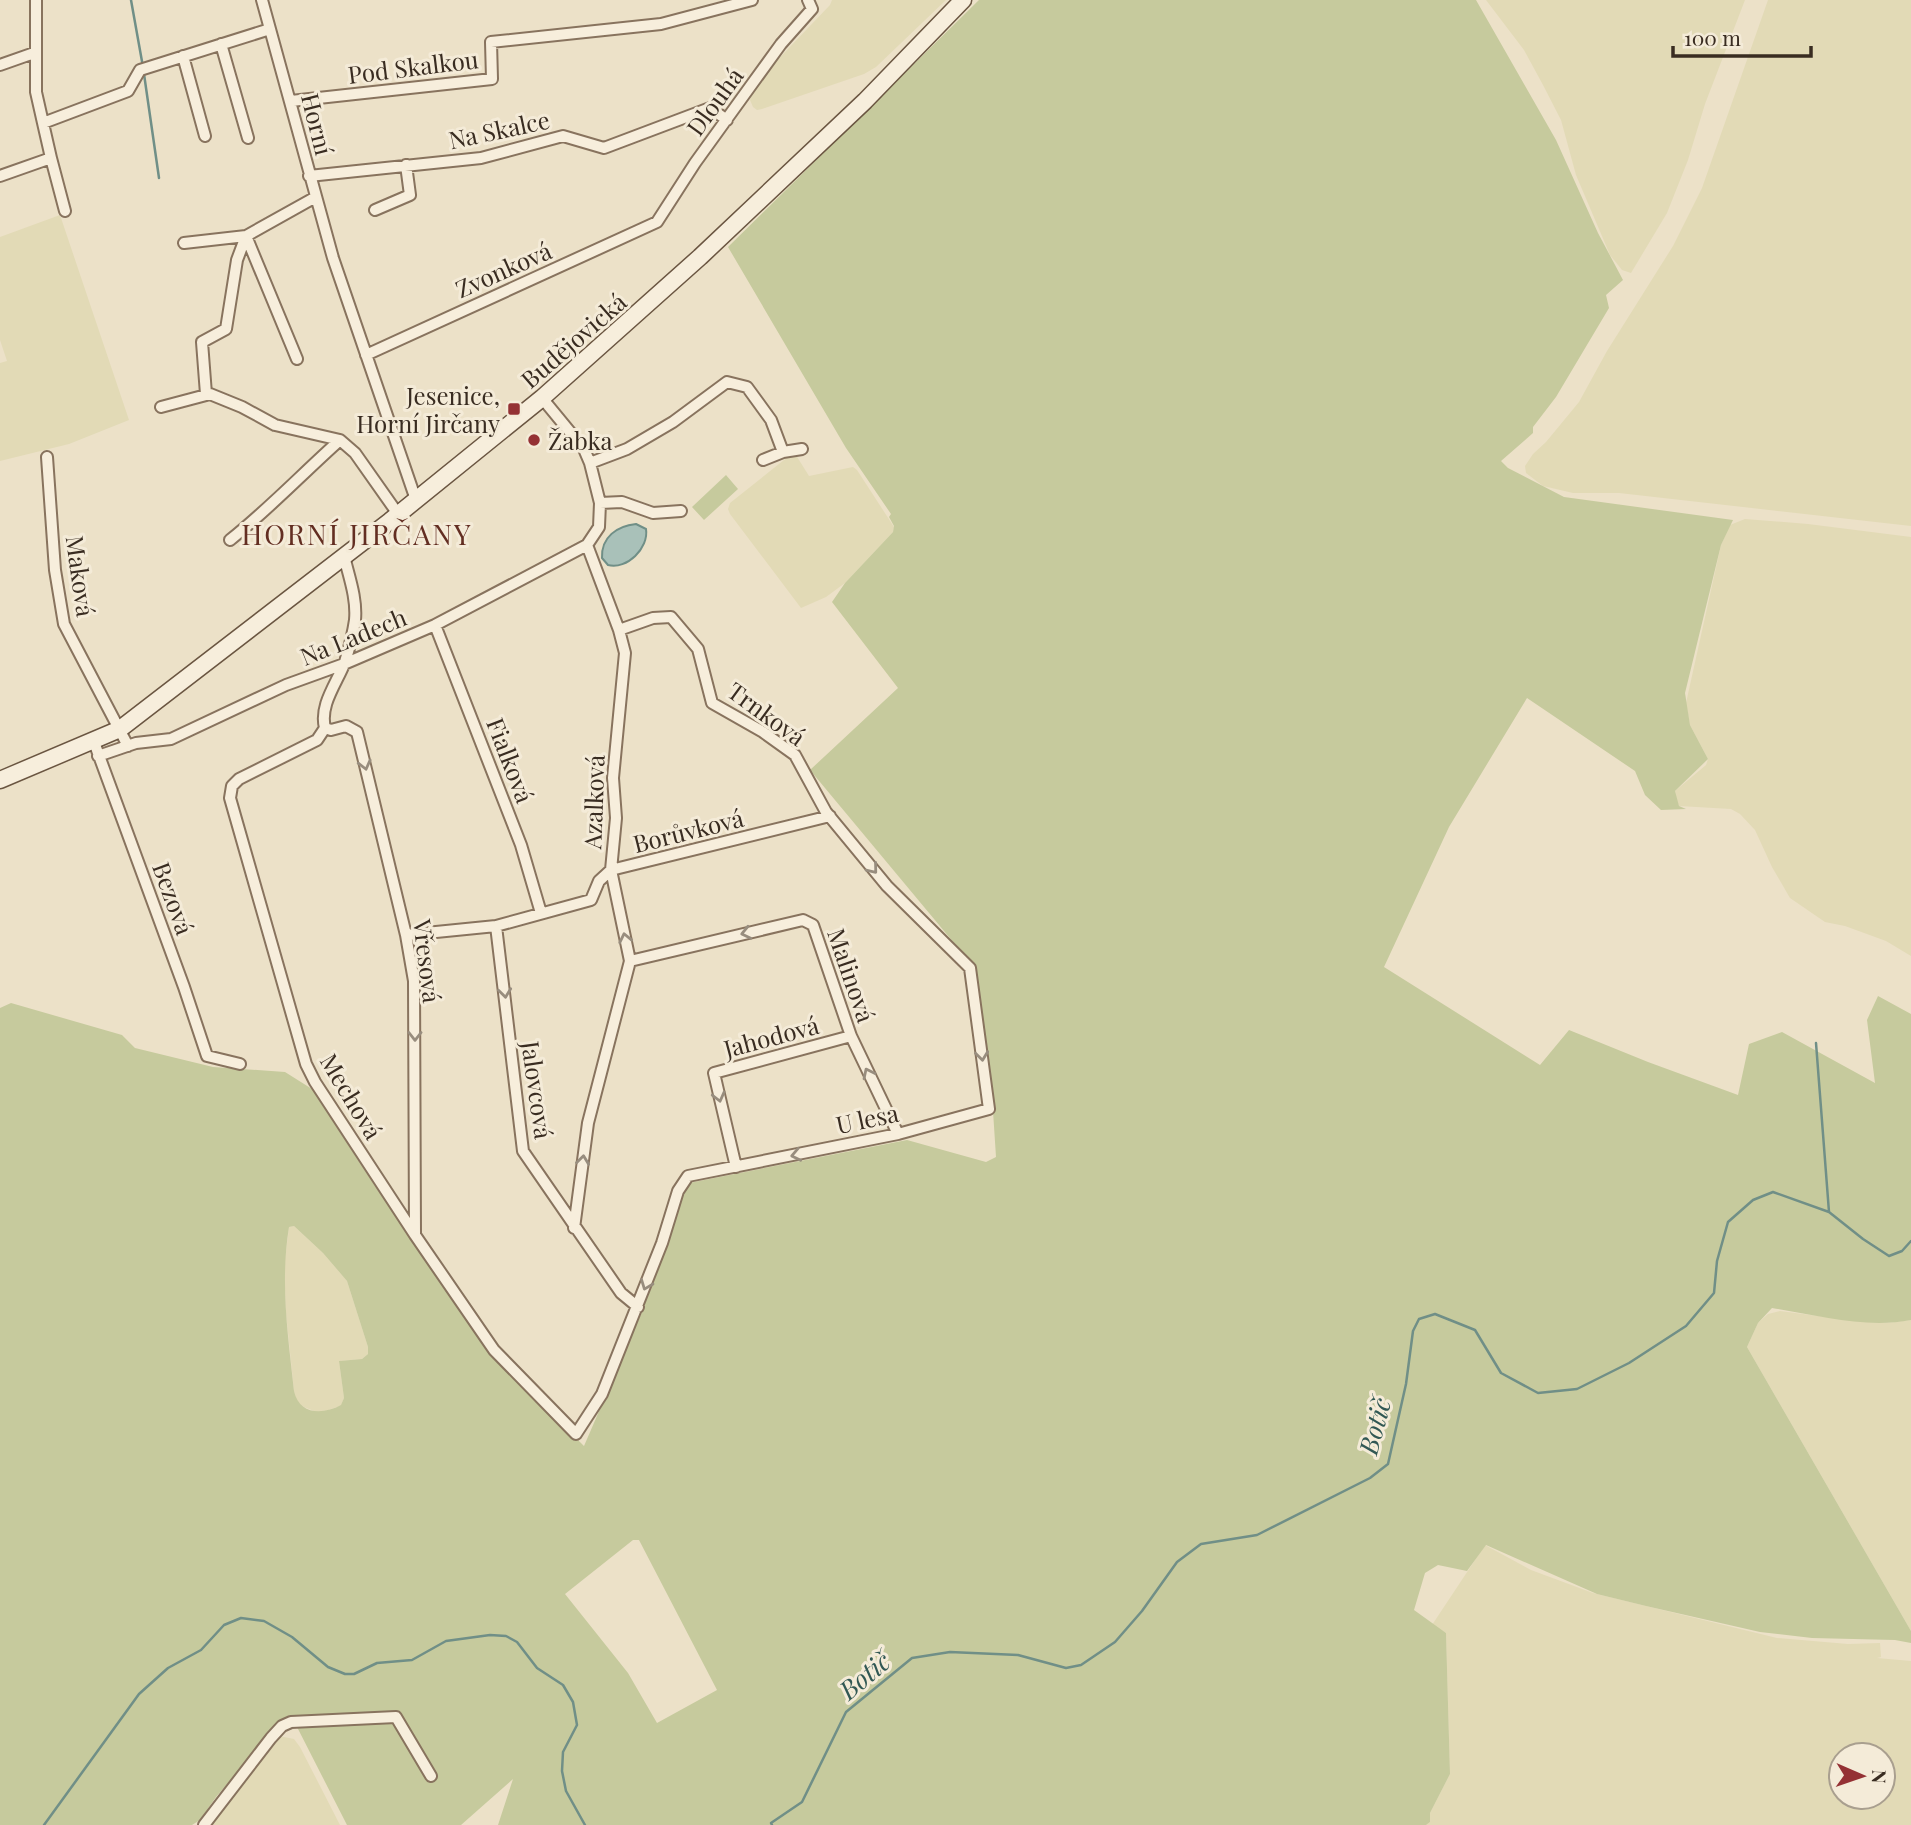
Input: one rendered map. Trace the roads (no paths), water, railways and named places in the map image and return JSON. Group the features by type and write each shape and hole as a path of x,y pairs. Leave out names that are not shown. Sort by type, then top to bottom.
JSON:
{"main road":[{"name":"Budějovická","path":"0,780 96,749 416,500 542,398 700,257 865,101 963,0"}],"street":[{"path":"36,0 36,92 65,211"},
{"name":"Horní","path":"262,0 291,101 314,198 416,500"},
{"name":"Pod Skalkou","path":"291,101 492,79 491,42 661,24 752,0"},
{"name":"Dlouhá","path":"657,222 695,163 810,5"},
{"path":"43,123 128,92 144,68 270,29"},
{"path":"221,44 248,138"},
{"path":"0,65 34,53"},
{"path":"183,56 205,136"},
{"name":"Na Skalce","path":"310,176 481,158 562,136 604,148 710,108 727,120"},
{"path":"0,176 51,158"},
{"path":"375,210 410,194 407,165"},
{"path":"184,243 246,236 314,198"},
{"name":"Zvonková","path":"366,355 657,222"},
{"path":"246,236 297,359"},
{"path":"206,394 202,342 226,329 237,260 246,236"},
{"path":"590,463 627,449 673,422 727,382 747,387 771,420 783,452"},
{"path":"161,407 206,394 231,402 275,425 340,440 355,453 398,514"},
{"path":"542,398 584,449 590,463 600,503 599,527 587,545"},
{"path":"230,540 263,514 294,481 340,440"},
{"path":"763,460 783,452 802,449"},
{"name":"Maková","path":"47,457 55,570 64,624 120,729"},
{"path":"600,503 622,502 653,513 681,511"},
{"name":"Na Ladech","path":"96,749 171,739 286,685 344,664 435,625 587,545"},
{"name":"Azalková","path":"575,1227 588,1123 630,961 611,870 615,818 613,778 625,653 587,545"},
{"path":"325,728 325,710 344,664 355,618 355,599 344,556"},
{"name":"Trnková","path":"619,630 653,618 671,617 698,649 712,703 763,732 795,755 830,816"},
{"name":"Fialková","path":"435,625 521,845 541,914"},
{"name":"Vřesová","path":"325,728 331,730 346,726 357,732 406,935 414,981 415,1235"},
{"name":"Mechová","path":"325,728 317,740 239,779 232,786 230,798 306,1064 415,1235 494,1350 576,1434"},
{"path":"120,729 128,746"},
{"name":"Bezová","path":"96,749 207,1056 240,1064"},
{"name":"Borůvková","path":"406,935 496,926 591,900 599,881 611,870 830,816"},
{"name":"U lesa","path":"576,1434 603,1394 638,1307 678,1191 688,1176 898,1134 989,1109 970,968 887,886 830,816"},
{"name":"Malinová","path":"630,961 803,920 813,925 851,1036 898,1134"},
{"name":"Jalovcová","path":"496,926 523,1151 621,1293 638,1307"},
{"name":"Jahodová","path":"737,1167 714,1073 851,1036"},
{"path":"204,1825 271,1738 282,1726 291,1722 396,1717 430,1776"}],"water":[{"path":"636,524 646,529 640,550 629,561 615,566 608,565 602,558 607,539 617,530"}],"waterway":[{"path":"131,0 143,67"},
{"path":"144,74 159,178"},
{"path":"1816,1043 1829,1212"},
{"name":"Botič","path":"772,1825 771,1823 802,1802 846,1712 912,1658 950,1652 1018,1655 1066,1668 1081,1665 1115,1642 1142,1611 1177,1562 1201,1544 1257,1535 1370,1478 1388,1464 1406,1384 1413,1331 1419,1319 1435,1314 1475,1330 1501,1373 1538,1393 1577,1389 1629,1363 1686,1326 1714,1293 1717,1261 1728,1222 1753,1200 1773,1192 1829,1212 1889,1256 1902,1251 1911,1241"},
{"path":"44,1825 139,1694 168,1668 201,1650 224,1625 241,1618 264,1621 292,1637 328,1667 345,1674 354,1674 377,1663 412,1660 446,1641 490,1635 506,1636 517,1642 537,1668 563,1685 573,1702 577,1725 563,1752 562,1771 566,1791 585,1825"}],"place":[{"name":"Jesenice, Horní Jirčany","path":"514,409"},
{"name":"Žabka","path":"534,440"}],"district":[{"name":"HORNÍ JIRČANY","path":"357,533"}]}
